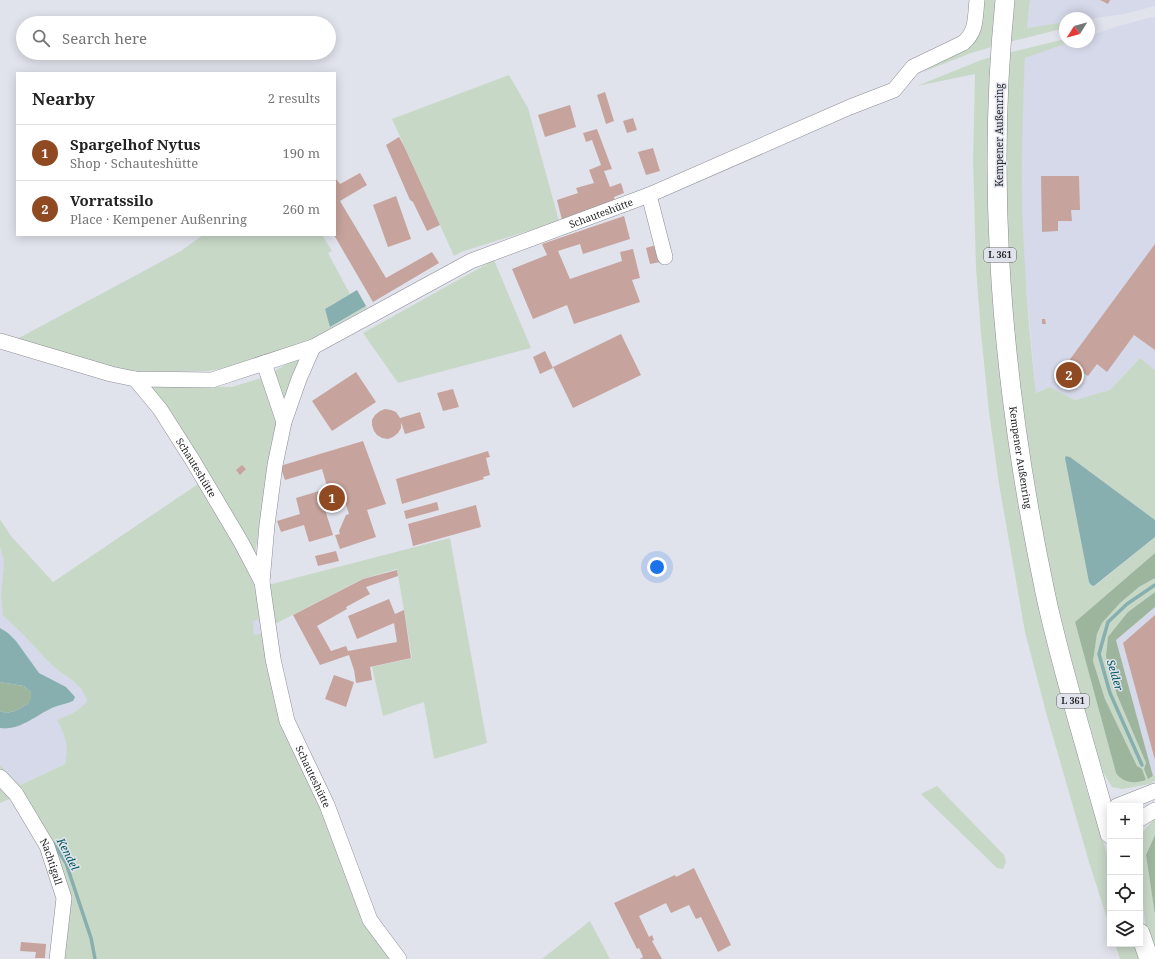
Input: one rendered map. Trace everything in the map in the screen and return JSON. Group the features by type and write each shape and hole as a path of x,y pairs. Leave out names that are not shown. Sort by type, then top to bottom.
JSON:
{"main road":[{"name":"Kempener Außenring","path":"1005,0 999,72 997,159 1003,304 1017,436 1026,497 1057,642 1108,803"},
{"path":"1143,942 1149,959"}],"street":[{"name":"Schauteshütte","path":"0,341 111,374 135,379 212,380 313,347 471,261 649,195 850,107 894,90 913,67 969,39 974,30 977,0"},
{"path":"649,195 665,258"},
{"name":"Schauteshütte","path":"313,347 299,379 284,422 275,465 267,525 262,582 273,659 287,721 327,805 370,920 399,959"},
{"path":"264,363 284,422"},
{"name":"Schauteshütte","path":"135,379 160,409 193,461 241,542 262,582"},
{"name":"Nachtigall","path":"0,777 16,794 47,846 64,898 57,959"},
{"path":"1123,803 1155,791"},
{"path":"1143,824 1148,815"}],"shaded area":[{"path":"982,0 998,0 995,46 971,53 923,72 954,54"},
{"path":"1012,0 1030,0 1027,28 1059,23 1059,30 1009,42"},
{"path":"1030,0 1155,0 1155,6 1124,14 1095,18 1095,12 1059,12 1059,23 1027,28"},
{"path":"1153,17 1155,18 1155,370 1140,358 1110,390 1075,400 1050,387 1036,393 1024,264 1022,123 1025,58 1059,46 1059,48 1095,48 1095,34"},
{"path":"1059,40 1059,46 1025,58 1022,136 1022,213 1028,313 1036,393 1050,387 1075,400 1110,390 1140,358 1155,370 1155,520 1070,457 1066,456 1095,586 1155,537 1155,553 1075,622 1116,773 1140,782 1146,780 1142,770 1137,766 1105,699 1093,661 1097,634 1102,623 1120,603 1139,587 1155,578 1155,592 1128,612 1106,657 1117,695 1146,763 1148,779 1155,775 1155,781 1150,784 1122,789 1112,787 1103,772 1079,688 1046,561 1018,400 1005,231 1008,53"},
{"path":"995,56 989,162 1045,625 1086,788 1107,854 1107,919 1047,716 1025,632 999,484 989,412 976,268 973,160 975,74 917,86 981,60"},
{"path":"509,75 528,108 559,221 461,252 454,256 392,119"},
{"path":"202,236 323,236 332,251 328,253 350,294 325,309 331,327 366,306 367,308 300,345 243,365 208,371 122,372 17,339 181,251"},
{"path":"494,260 531,348 398,383 363,333"},
{"path":"357,290 366,306 330,327 325,309"},
{"path":"301,356 282,406 271,373"},
{"path":"264,377 278,416 255,554 149,386 232,387"},
{"path":"1066,456 1070,457 1155,520 1155,537 1094,586 1089,582 1065,458"},
{"path":"201,482 229,531 254,585 261,619 253,621 254,635 263,633 271,677 390,959 63,959 64,884 0,774 0,765 20,785 65,764 67,746 63,732 57,720 78,710 87,701 81,689 51,664 10,621 3,616 1,596 4,561 0,547 0,519 11,536 53,582"},
{"path":"450,538 487,743 434,759 424,702 383,716 372,667 412,658 397,569 362,579 273,625 268,585"},
{"path":"0,547 4,561 1,596 3,616 16,626 52,665 78,685 86,696 87,701 83,707 72,714 57,720 65,736 68,749 65,764 19,785 0,765 0,728 9,729 20,725 53,708 73,701 66,687 39,673 8,633 0,628"},
{"path":"1155,553 1155,578 1139,587 1120,603 1102,623 1097,634 1093,661 1105,699 1137,766 1142,769 1146,780 1130,782 1122,779 1116,773 1075,622"},
{"path":"1155,592 1155,607 1116,640 1153,776 1148,779 1144,769 1146,763 1117,695 1106,657 1108,637 1128,612"},
{"path":"1155,607 1155,775 1153,776 1116,640"},
{"path":"261,619 263,633 254,635 252,620"},
{"path":"0,628 16,641 39,673 66,687 75,697 73,701 52,708 20,725 0,728 0,711 6,713 15,711 28,704 31,699 31,692 24,686 0,682"},
{"path":"0,682 24,686 31,692 32,699 28,704 15,711 6,713 0,711"},
{"path":"0,782 15,797 0,803"},
{"path":"937,786 1004,855 1006,862 1003,869 997,868 921,794"},
{"path":"1155,818 1155,835 1146,855 1155,915 1155,959 1147,940 1143,904 1143,832"},
{"path":"1155,835 1155,915 1146,855"},
{"path":"590,921 610,959 542,959"},
{"path":"1116,947 1136,947 1141,959 1120,959"}],"building":[{"path":"1100,0 1110,0 1108,4"},
{"path":"605,92 614,121 606,124 597,95"},
{"path":"570,105 576,127 545,137 538,115"},
{"path":"633,118 637,130 627,133 623,121"},
{"path":"597,129 612,169 604,171 610,187 621,183 624,193 614,197 615,202 562,220 557,200 578,193 576,188 594,183 589,170 601,165 592,140 586,142 583,133"},
{"path":"399,137 440,225 427,231 413,202 410,200 386,145"},
{"path":"653,148 660,171 646,175 638,152"},
{"path":"360,173 367,185 340,201 386,278 432,252 439,263 373,302 335,236 336,236 336,179 340,184"},
{"path":"1041,176 1079,176 1080,210 1071,210 1072,221 1058,221 1058,231 1042,232"},
{"path":"396,196 411,239 388,247 373,205"},
{"path":"624,216 630,239 583,254 580,244 558,251 570,279 622,261 620,252 633,249 640,278 632,280 640,302 574,324 567,305 533,319 512,269 547,255 542,244"},
{"path":"1155,244 1155,350 1134,335 1107,372 1097,364 1088,376 1068,362"},
{"path":"656,245 660,262 650,264 646,248"},
{"path":"1042,319 1045,319 1046,324 1042,324"},
{"path":"621,334 641,375 573,408 553,367"},
{"path":"545,351 553,368 540,374 533,357"},
{"path":"1069,367 1075,369 1077,375 1075,381 1069,383 1063,381 1061,375 1063,369"},
{"path":"356,372 376,402 332,431 312,401"},
{"path":"453,389 459,407 443,411 437,393"},
{"path":"385,409 396,412 400,418 420,412 425,428 405,434 401,422 401,428 398,433 388,439 382,438 374,431 372,420 375,415"},
{"path":"363,441 386,504 367,510 376,537 340,549 335,535 340,534 339,531 346,515 349,514 343,496 331,500 322,469 285,480 280,466"},
{"path":"488,451 490,457 486,458 490,475 483,477 484,479 402,504 396,479"},
{"path":"242,465 246,469 240,475 236,470"},
{"path":"319,491 333,535 309,542 304,525 281,532 277,521 300,514 296,498"},
{"path":"437,502 439,510 406,519 404,511"},
{"path":"476,505 481,527 413,546 408,524"},
{"path":"336,551 339,561 318,566 315,556"},
{"path":"397,570 398,576 366,587 370,594 346,607 347,609 317,626 331,651 346,646 348,651 397,642 394,623 357,639 348,616 389,599 395,614 404,610 411,658 370,667 372,680 356,683 354,670 349,655 320,665 293,615 363,579"},
{"path":"1155,615 1155,760 1123,643"},
{"path":"334,675 354,682 346,707 325,699"},
{"path":"694,868 731,945 718,952 701,917 696,919 689,905 671,913 666,903 639,916 649,937 652,935 654,940 652,941 662,959 640,959 643,957 639,948 637,949 614,903 675,875 676,877"},
{"path":"21,942 46,944 45,958 35,958 36,952 20,951"}],"waterway":[{"name":"Selder","path":"1142,765 1110,693 1099,654 1108,622 1127,604 1155,585"},
{"name":"Kendel","path":"53,843 66,863 91,938 95,959"}],"place":[{"name":"Vorratssilo","path":"1069,375"},
{"name":"Spargelhof Nytus","path":"332,498"}]}
